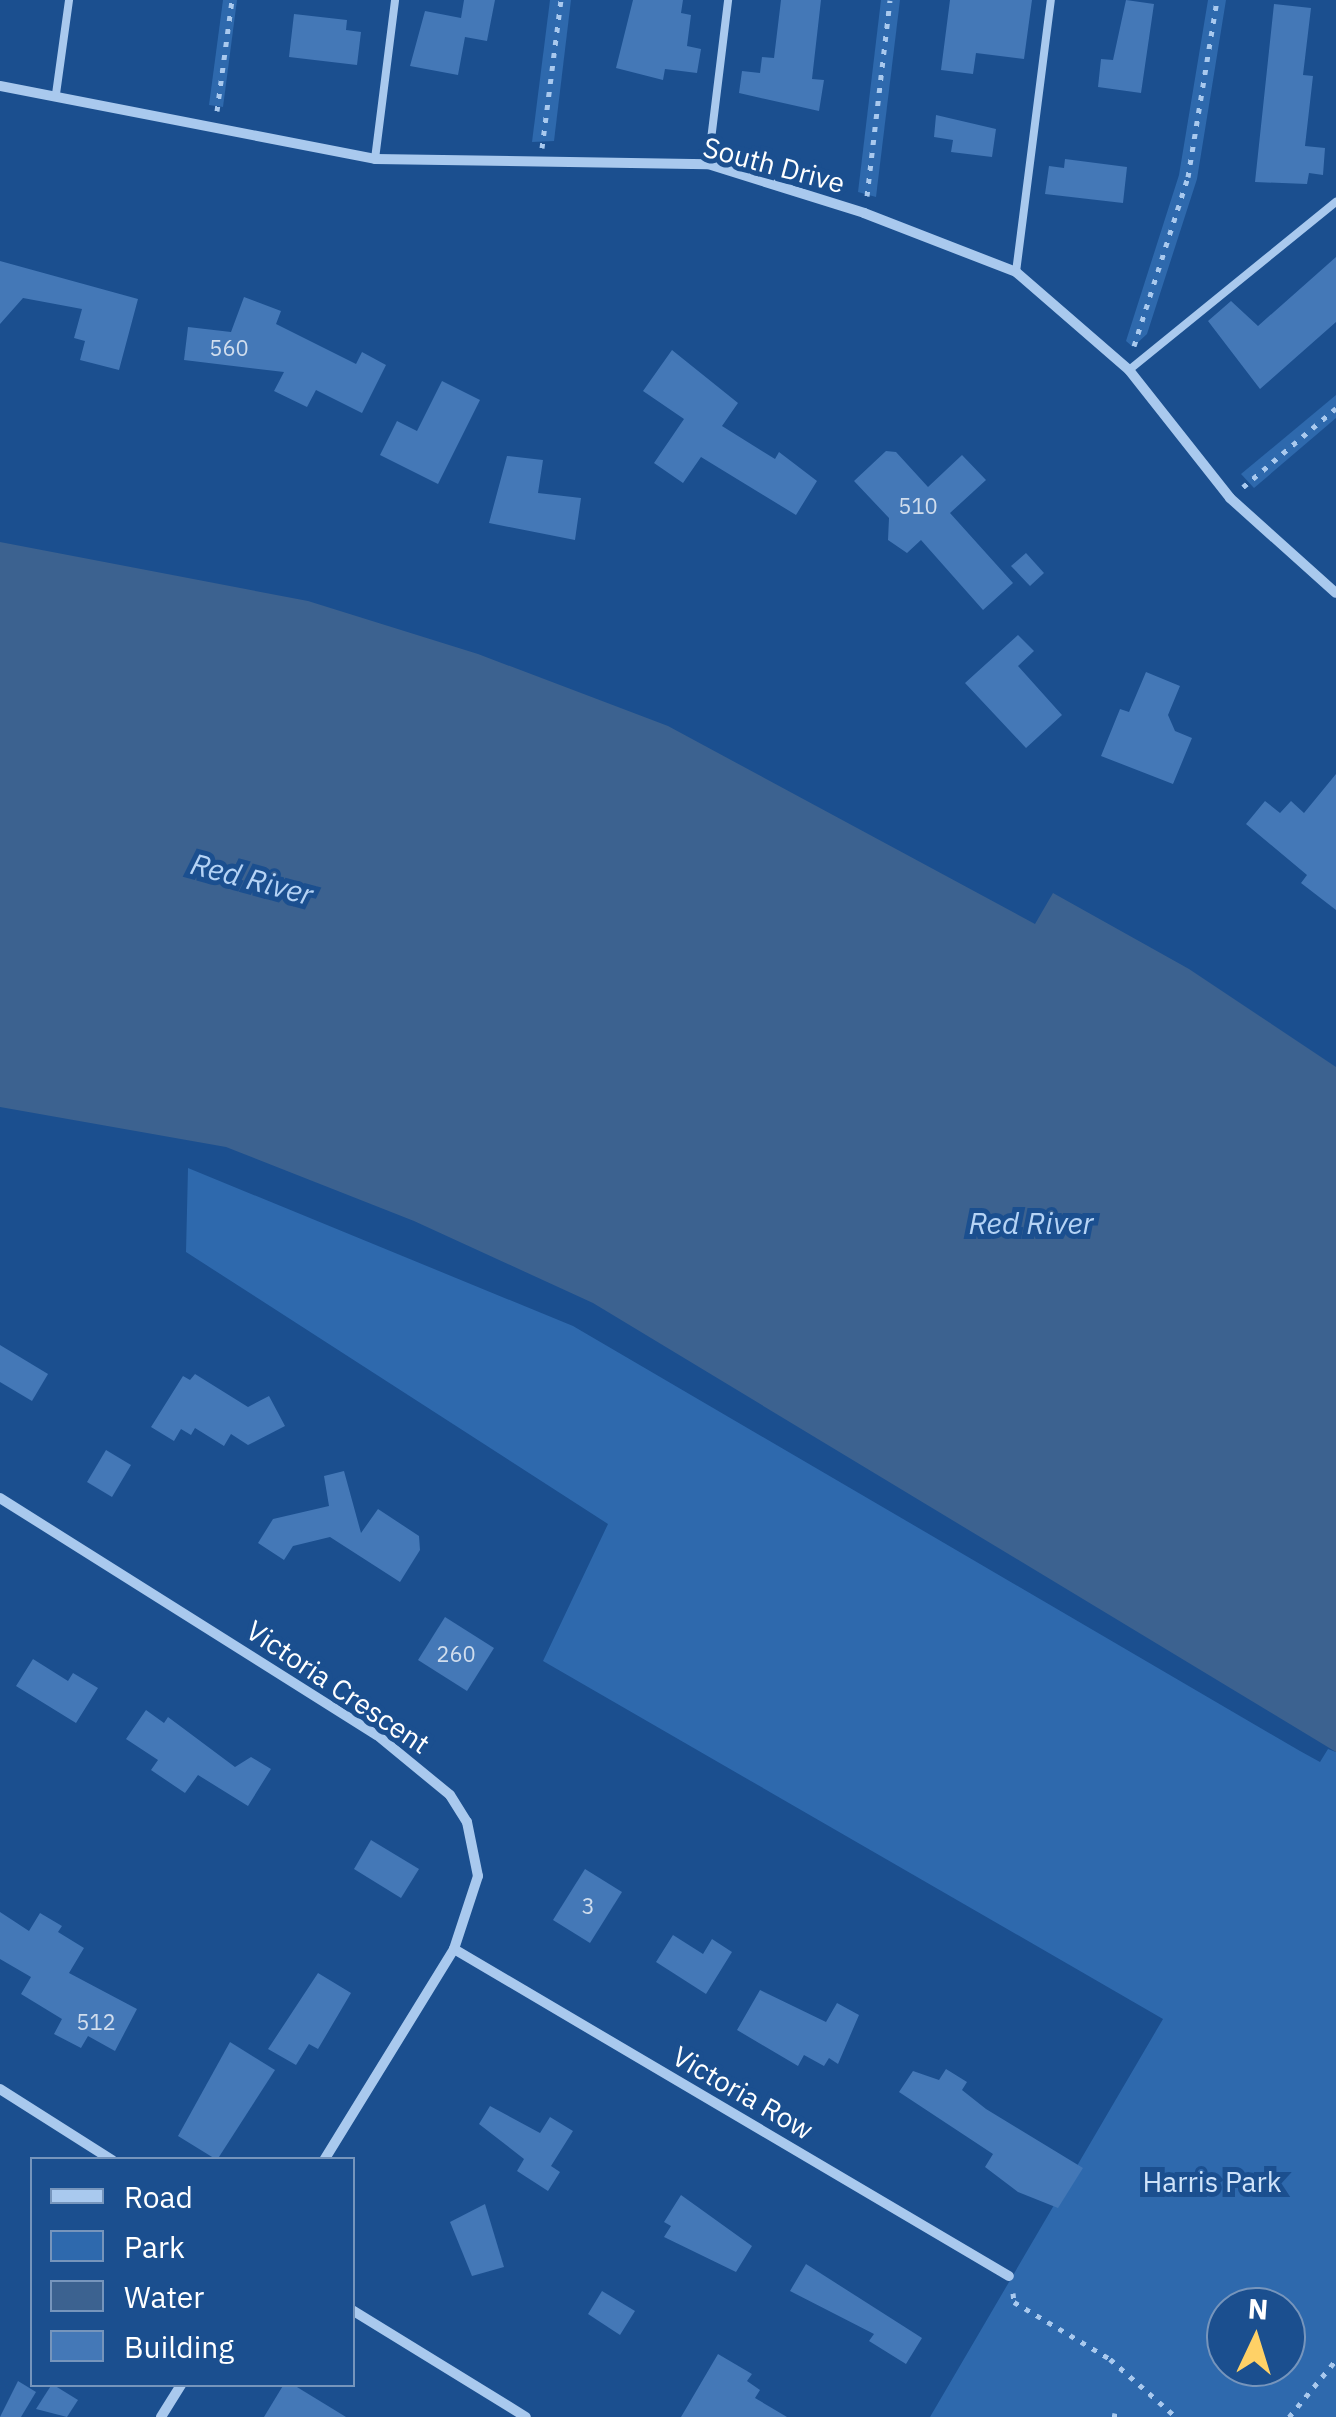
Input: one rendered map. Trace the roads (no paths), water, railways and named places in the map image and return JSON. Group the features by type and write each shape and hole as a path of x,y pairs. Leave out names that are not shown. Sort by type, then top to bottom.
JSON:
{"street":[{"name":"South Drive","path":"0,86 375,159 708,164 864,214 1016,272 1129,370 1230,498 1336,593"},
{"name":"Victoria Crescent","path":"0,1498 377,1734 450,1795 472,1836 478,1876 454,1949 326,2157"},
{"name":"Victoria Row","path":"454,1949 1009,2276"},
{"path":"0,2089 107,2157"},
{"path":"355,2312 526,2417"},
{"path":"160,2417 180,2387"}],"lane":[{"path":"56,94 69,0"},
{"path":"375,159 395,0"},
{"path":"708,164 728,0"},
{"path":"1016,272 1052,0"},
{"path":"1129,370 1336,202"}],"water":[{"name":"Red River","path":"0,542 308,601 478,654 668,726 1035,924 1053,893 1189,969 1336,1067 1336,1752 593,1303 414,1221 226,1147 0,1107"}],"park label":[{"name":"Harris Park","path":"1212,2182"}]}
